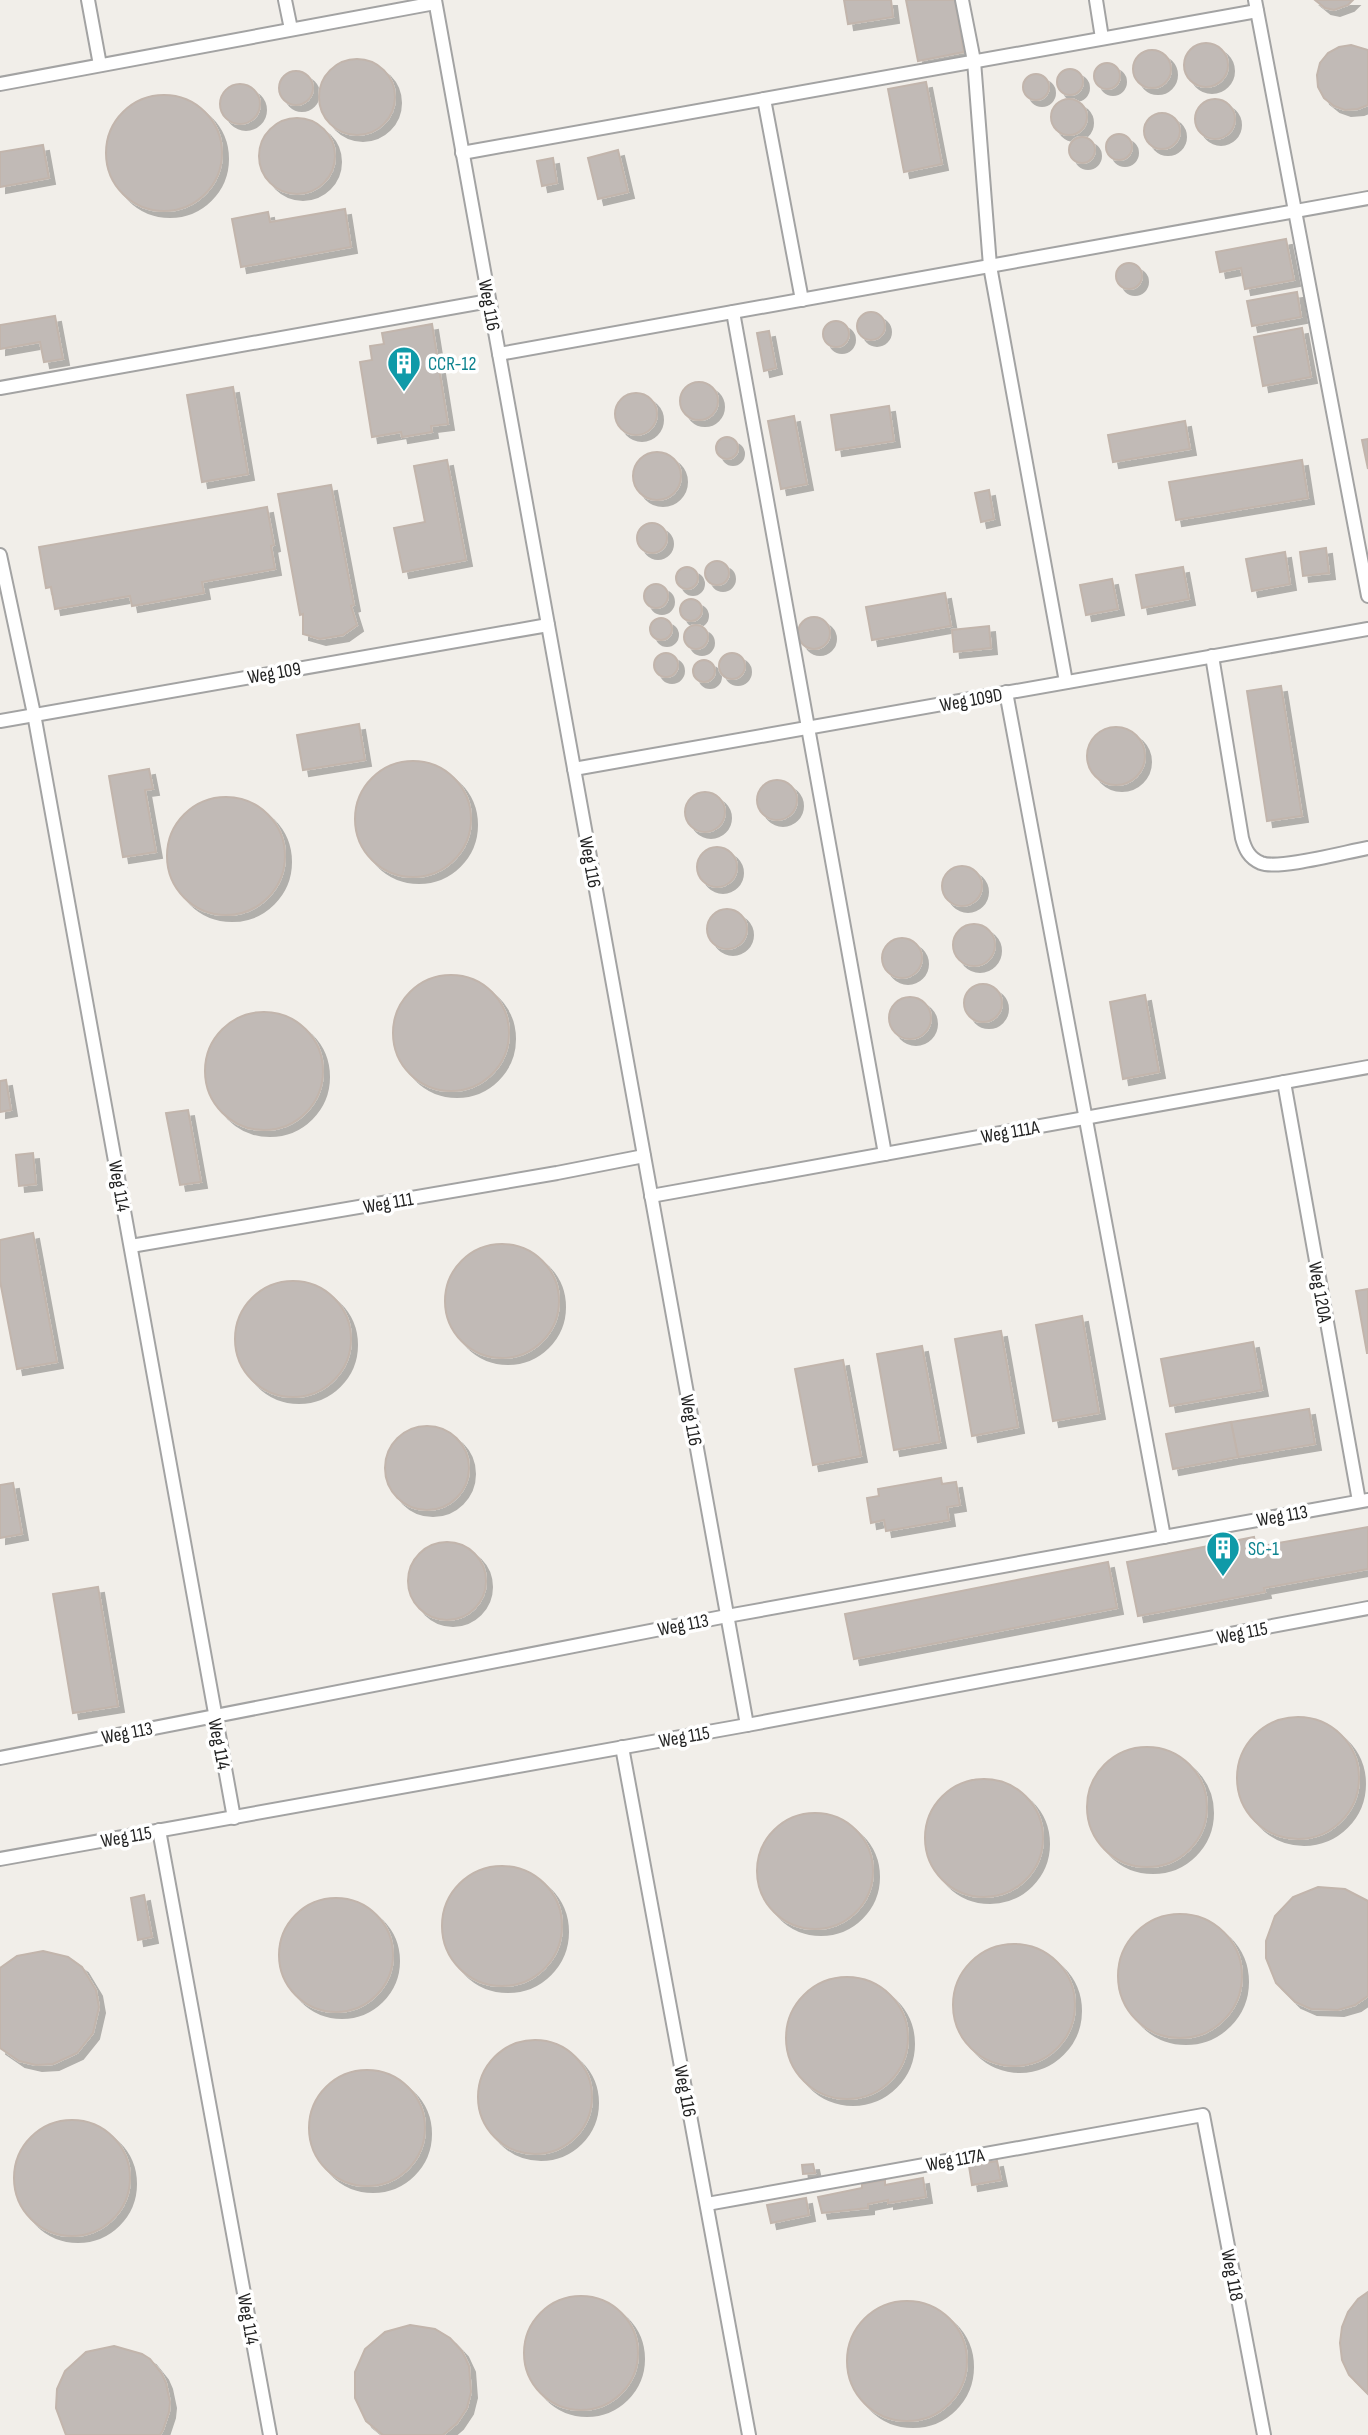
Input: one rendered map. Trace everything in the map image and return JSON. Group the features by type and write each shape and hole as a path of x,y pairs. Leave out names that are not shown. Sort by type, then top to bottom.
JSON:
{"lane":[{"path":"88,0 100,65"},
{"path":"285,0 291,29"},
{"path":"962,0 974,61 990,266 1066,682"},
{"path":"1096,0 1102,38"},
{"path":"0,84 435,1"},
{"name":"Weg 116","path":"435,1 747,1725"},
{"path":"463,153 1102,38 1256,5 1368,596"},
{"path":"764,99 802,300"},
{"path":"499,354 1368,198"},
{"path":"0,388 489,301"},
{"path":"733,312 885,1154"},
{"name":"Weg 114","path":"0,555 34,714 234,1818"},
{"name":"Weg 109","path":"0,721 548,625"},
{"name":"Weg 109D","path":"574,769 1368,629"},
{"path":"1212,656 1242,838 1247,853 1261,863 1279,865 1368,848"},
{"path":"1006,692 1164,1537"},
{"name":"Weg 111A","path":"651,1196 1368,1066"},
{"name":"Weg 120A","path":"1284,1082 1363,1501"},
{"name":"Weg 111","path":"131,1246 644,1156"},
{"name":"Weg 113","path":"0,1758 214,1714 727,1616 1363,1501"},
{"name":"Weg 115","path":"0,1859 747,1725 1368,1608"},
{"name":"Weg 116","path":"622,1747 749,2435"},
{"name":"Weg 114","path":"159,1830 270,2435"},
{"name":"Weg 117A","path":"707,2204 1203,2115"},
{"name":"Weg 118","path":"1203,2115 1264,2435"}],"building":[{"path":"844,0 891,0 893,17 848,24"},
{"path":"906,0 955,0 964,52 918,61"},
{"path":"1315,0 1353,0 1334,10 1325,8"},
{"path":"1206,43 1221,50 1228,65 1221,80 1206,87 1191,80 1184,65 1191,50"},
{"path":"1351,45 1368,50 1368,105 1345,110 1324,98 1318,87 1317,75 1320,63 1328,53"},
{"path":"1152,50 1165,56 1171,69 1165,82 1152,88 1139,82 1133,69 1139,56"},
{"path":"357,59 371,62 384,70 392,83 395,97 392,111 384,124 371,132 357,135 343,132 330,124 322,111 319,97 322,83 330,70 343,62"},
{"path":"1107,63 1116,67 1120,76 1116,85 1107,89 1098,85 1094,76 1098,67"},
{"path":"1070,69 1079,73 1083,82 1079,91 1070,95 1061,91 1057,82 1061,73"},
{"path":"296,71 308,76 313,88 308,100 296,105 284,100 279,88 284,76"},
{"path":"1036,74 1045,78 1049,87 1045,96 1036,100 1027,96 1023,87 1027,78"},
{"path":"926,82 942,164 904,172 888,89"},
{"path":"240,84 254,90 260,104 254,118 240,124 226,118 220,104 226,90"},
{"path":"164,95 186,99 205,112 218,131 222,153 218,175 205,194 186,207 164,211 142,207 123,194 110,175 106,153 110,131 123,112 142,99"},
{"path":"1069,99 1082,104 1087,117 1082,130 1069,135 1056,130 1051,117 1056,104"},
{"path":"1215,99 1229,105 1235,119 1229,133 1215,139 1201,133 1195,119 1201,105"},
{"path":"1162,113 1175,118 1180,131 1175,144 1162,149 1149,144 1144,131 1149,118"},
{"path":"305,118 318,124 329,135 335,148 333,171 318,188 305,194 289,194 276,188 261,171 259,148 265,135 282,120"},
{"path":"1119,134 1128,138 1132,147 1128,156 1119,160 1110,156 1106,147 1110,138"},
{"path":"1082,137 1091,141 1095,150 1091,159 1082,163 1073,159 1069,150 1073,141"},
{"path":"43,145 49,178 0,187 0,152"},
{"path":"618,150 628,192 598,199 588,158"},
{"path":"553,158 557,183 542,186 537,161"},
{"path":"345,209 351,247 241,267 232,219 268,212 270,222"},
{"path":"1286,239 1294,280 1245,289 1241,268 1220,272 1216,252"},
{"path":"1129,263 1138,267 1142,276 1138,285 1129,289 1120,285 1116,276 1120,267"},
{"path":"1297,292 1301,317 1252,326 1247,301"},
{"path":"871,312 881,316 885,326 881,336 871,340 861,336 857,326 861,316"},
{"path":"55,316 63,359 44,362 40,342 0,349 0,325"},
{"path":"836,321 846,324 849,334 846,344 836,347 826,344 823,334 826,324"},
{"name":"CCR-12","path":"432,324 448,424 431,426 432,432 402,437 401,432 372,437 360,362 372,360 370,346 384,344 382,333"},
{"path":"1302,328 1311,377 1263,386 1254,337"},
{"path":"769,331 776,368 764,371 757,333"},
{"path":"699,382 713,387 718,401 713,415 699,420 685,415 680,401 685,387"},
{"path":"233,387 248,474 202,482 187,395"},
{"path":"636,393 651,399 657,414 651,429 636,435 621,429 615,414 621,399"},
{"path":"889,406 894,441 836,450 831,415"},
{"path":"794,416 807,484 781,489 768,421"},
{"path":"1185,421 1190,449 1113,462 1108,435"},
{"path":"727,437 735,440 738,448 735,456 727,459 719,456 716,448 719,440"},
{"path":"1368,439 1368,469 1362,440"},
{"path":"657,452 674,459 681,476 674,493 657,500 640,493 633,476 640,459"},
{"path":"447,460 466,560 403,572 394,528 425,522 414,466"},
{"path":"1302,460 1308,498 1176,520 1169,482"},
{"path":"331,485 354,605 351,606 357,625 343,635 320,639 303,634 303,614 300,615 278,494"},
{"path":"989,490 994,519 981,522 975,493"},
{"path":"267,507 275,569 202,582 204,593 132,606 130,596 55,609 51,587 46,588 39,547"},
{"path":"652,523 663,527 667,538 663,549 652,553 641,549 637,538 641,527"},
{"path":"1326,548 1329,573 1303,576 1300,552"},
{"path":"1285,552 1290,584 1252,591 1246,559"},
{"path":"717,561 726,564 729,573 726,582 717,585 708,582 705,573 708,564"},
{"path":"687,567 695,570 698,578 695,586 687,589 679,586 676,578 679,570"},
{"path":"1183,567 1189,599 1142,608 1136,575"},
{"path":"1112,579 1118,609 1086,615 1080,585"},
{"path":"656,584 665,587 668,596 665,605 656,608 647,605 644,596 647,587"},
{"path":"945,593 951,626 872,640 866,607"},
{"path":"691,599 699,602 702,610 699,618 691,621 683,618 680,610 683,602"},
{"path":"814,617 825,622 830,633 825,644 814,649 803,644 798,633 803,622"},
{"path":"661,618 671,625 672,629 665,639 661,640 651,633 650,629 657,619"},
{"path":"696,625 707,632 708,637 701,648 696,649 685,642 684,637 691,626"},
{"path":"989,626 991,648 954,652 952,630"},
{"path":"666,653 675,656 678,665 675,674 666,677 657,674 654,665 657,656"},
{"path":"732,653 741,657 745,666 741,675 732,679 723,675 719,666 723,657"},
{"path":"704,660 712,663 715,671 712,679 704,682 696,679 693,671 696,663"},
{"path":"1281,686 1302,816 1267,821 1247,691"},
{"path":"359,724 365,760 303,770 297,735"},
{"path":"1110,727 1122,727 1137,735 1145,750 1145,762 1137,777 1122,785 1110,785 1095,777 1087,762 1087,750 1095,735"},
{"path":"413,761 435,765 454,778 467,797 471,819 467,841 454,860 435,873 413,877 391,873 372,860 359,841 355,819 359,797 372,778 391,765"},
{"path":"149,769 153,789 145,790 156,852 123,857 109,776"},
{"path":"777,780 785,781 791,786 796,792 796,808 791,814 785,819 777,820 769,819 763,814 758,808 757,800 758,792 763,786 769,781"},
{"path":"705,792 719,798 725,812 719,826 705,832 691,826 685,812 691,798"},
{"path":"226,797 249,801 268,814 281,833 285,856 281,879 268,898 249,911 226,915 203,911 184,898 171,879 167,856 171,833 184,814 203,801"},
{"path":"717,847 731,853 737,867 731,881 717,887 703,881 697,867 703,853"},
{"path":"962,866 970,867 976,872 981,878 981,894 976,900 970,905 962,906 954,905 948,900 943,894 942,886 943,878 948,872 954,867"},
{"path":"727,909 741,915 747,929 741,943 727,949 713,943 707,929 713,915"},
{"path":"974,924 989,930 995,945 989,960 974,966 959,960 953,945 959,930"},
{"path":"902,938 916,944 922,958 916,972 902,978 888,972 882,958 888,944"},
{"path":"451,975 473,980 492,992 504,1011 509,1033 504,1055 492,1074 473,1086 451,1091 429,1086 410,1074 398,1055 393,1033 398,1011 410,992 429,980"},
{"path":"983,984 997,989 1002,1003 997,1017 983,1022 969,1017 964,1003 969,989"},
{"path":"1145,995 1159,1072 1123,1079 1110,1002"},
{"path":"910,997 925,1003 931,1018 925,1033 910,1039 895,1033 889,1018 895,1003"},
{"path":"264,1012 297,1022 313,1038 323,1071 313,1104 297,1120 264,1130 231,1120 215,1104 205,1071 215,1038 231,1022"},
{"path":"6,1080 11,1110 0,1112 0,1081"},
{"path":"188,1110 201,1182 180,1185 166,1113"},
{"path":"33,1153 36,1184 19,1186 16,1155"},
{"path":"33,1233 57,1362 17,1369 0,1281 0,1240"},
{"path":"502,1244 524,1248 543,1260 555,1279 559,1301 555,1323 543,1342 524,1354 502,1358 480,1354 461,1342 449,1323 445,1301 449,1279 461,1260 480,1248"},
{"path":"293,1281 315,1285 334,1298 347,1317 351,1339 347,1361 334,1380 315,1393 293,1397 271,1393 252,1380 239,1361 235,1339 239,1317 252,1298 271,1285"},
{"path":"1368,1289 1368,1353 1367,1353 1356,1291"},
{"path":"1082,1316 1099,1413 1053,1421 1036,1325"},
{"path":"1001,1331 1018,1427 972,1436 955,1339"},
{"path":"1253,1342 1262,1390 1170,1406 1161,1359"},
{"path":"922,1346 940,1442 894,1450 877,1354"},
{"path":"843,1360 861,1456 813,1465 795,1369"},
{"path":"1309,1409 1315,1444 1238,1457 1231,1422"},
{"path":"1231,1422 1238,1457 1173,1469 1166,1434"},
{"path":"427,1426 450,1433 462,1445 469,1468 462,1491 450,1503 427,1510 404,1503 392,1491 385,1468 392,1445 404,1433"},
{"path":"941,1478 942,1484 956,1482 960,1505 947,1507 949,1520 886,1531 884,1520 871,1523 867,1498 879,1496 878,1489"},
{"path":"13,1483 22,1534 0,1538 0,1485"},
{"name":"SC-1","path":"1368,1527 1368,1569 1264,1588 1265,1592 1138,1616 1127,1562 1254,1537 1256,1547"},
{"path":"439,1542 455,1542 469,1548 480,1559 486,1573 486,1589 480,1603 469,1614 455,1620 439,1620 425,1614 414,1603 408,1589 408,1573 414,1559 425,1548"},
{"path":"1108,1562 1117,1608 854,1659 845,1614"},
{"path":"98,1587 118,1706 73,1713 53,1594"},
{"path":"1298,1717 1321,1722 1341,1735 1354,1755 1359,1778 1354,1801 1341,1821 1321,1834 1298,1839 1275,1834 1255,1821 1242,1801 1237,1778 1242,1755 1255,1735 1275,1722"},
{"path":"1147,1747 1170,1752 1189,1765 1202,1784 1207,1807 1202,1830 1189,1849 1170,1862 1147,1867 1124,1862 1105,1849 1092,1830 1087,1807 1092,1784 1105,1765 1124,1752"},
{"path":"984,1779 1007,1784 1026,1796 1038,1815 1043,1838 1038,1861 1026,1880 1007,1892 984,1897 961,1892 942,1880 930,1861 925,1838 930,1815 942,1796 961,1784"},
{"path":"815,1813 837,1817 856,1830 869,1849 873,1871 869,1893 856,1912 837,1925 815,1929 793,1925 774,1912 761,1893 757,1871 761,1849 774,1830 793,1817"},
{"path":"502,1866 525,1870 545,1883 558,1903 562,1926 558,1949 545,1969 525,1982 502,1986 479,1982 459,1969 446,1949 442,1926 446,1903 459,1883 479,1870"},
{"path":"1318,1887 1345,1889 1368,1901 1368,1996 1355,2005 1338,2010 1311,2009 1295,2002 1276,1983 1266,1958 1266,1941 1275,1916 1293,1897"},
{"path":"144,1895 152,1937 138,1940 131,1898"},
{"path":"336,1898 358,1902 377,1914 389,1933 393,1955 389,1977 377,1996 358,2008 336,2012 314,2008 295,1996 283,1977 279,1955 283,1933 295,1914 314,1902"},
{"path":"1180,1914 1204,1919 1224,1932 1237,1952 1242,1976 1237,2000 1224,2020 1204,2033 1180,2038 1156,2033 1136,2020 1123,2000 1118,1976 1123,1952 1136,1932 1156,1919"},
{"path":"1014,1944 1037,1949 1057,1962 1070,1982 1075,2005 1070,2028 1057,2048 1037,2061 1014,2066 991,2061 971,2048 958,2028 953,2005 958,1982 971,1962 991,1949"},
{"path":"43,1951 68,1957 82,1967 96,1990 99,2007 93,2033 77,2053 53,2064 36,2065 19,2061 0,2048 0,1968 17,1956"},
{"path":"847,1977 870,1981 890,1995 904,2015 908,2038 904,2061 890,2081 870,2095 847,2099 824,2095 804,2081 790,2061 786,2038 790,2015 804,1995 824,1981"},
{"path":"535,2040 557,2045 575,2057 587,2075 592,2097 587,2119 575,2137 557,2149 535,2154 513,2149 495,2137 483,2119 478,2097 483,2075 495,2057 513,2045"},
{"path":"367,2070 389,2074 408,2087 421,2106 425,2128 421,2150 408,2169 389,2182 367,2186 345,2182 326,2169 313,2150 309,2128 313,2106 326,2087 345,2074"},
{"path":"72,2120 94,2124 113,2137 126,2156 130,2178 126,2200 113,2219 94,2232 72,2236 50,2232 31,2219 18,2200 14,2178 18,2156 31,2137 50,2124"},
{"path":"997,2161 1001,2180 972,2185 969,2166"},
{"path":"813,2164 815,2173 803,2174 802,2165"},
{"path":"923,2178 926,2197 888,2203 888,2200 868,2204 868,2208 822,2213 818,2197 862,2188 862,2184 885,2180 885,2185"},
{"path":"806,2198 809,2215 771,2223 767,2205"},
{"path":"1368,2292 1368,2394 1349,2375 1342,2360 1340,2343 1348,2312 1358,2299"},
{"path":"581,2296 603,2300 621,2313 634,2331 638,2353 634,2375 621,2393 603,2406 581,2410 559,2406 541,2393 528,2375 524,2353 528,2331 541,2313 559,2300"},
{"path":"907,2301 930,2306 949,2319 962,2338 967,2361 962,2384 949,2403 930,2416 907,2421 884,2416 865,2403 852,2384 847,2361 852,2338 865,2319 884,2306"},
{"path":"410,2325 435,2329 450,2338 462,2351 469,2366 471,2392 467,2408 457,2423 443,2435 383,2435 366,2421 355,2398 355,2372 365,2349 385,2332"},
{"path":"114,2346 142,2354 150,2359 162,2374 170,2402 163,2430 160,2435 66,2435 56,2408 57,2389 65,2371 86,2352"}],"place":[{"name":"CCR-12","path":"404,393"},
{"name":"SC-1","path":"1223,1578"}]}
